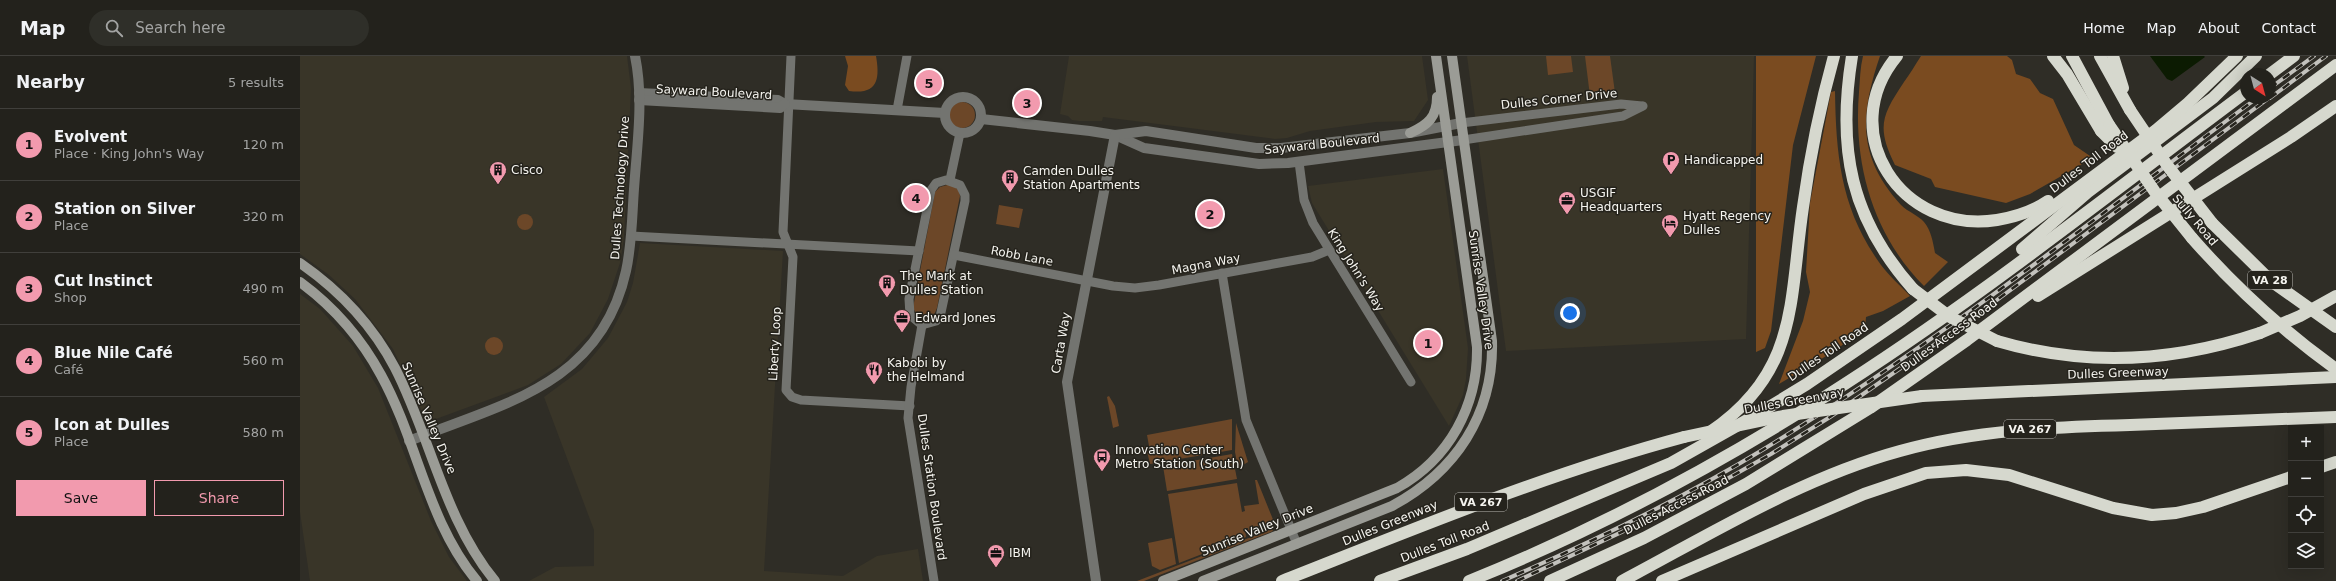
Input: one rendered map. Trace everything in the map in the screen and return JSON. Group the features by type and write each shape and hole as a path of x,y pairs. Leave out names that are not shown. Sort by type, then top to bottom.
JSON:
{"highway":[{"path":"1629,480 1728,419 1751,395 1776,357 1790,318 1808,171 1834,56"},
{"path":"1852,56 1847,124 1848,150 1854,185 1864,216 1875,238 1888,259 1913,289 1950,317 1997,341 2059,355 2123,359 2196,351 2260,333 2300,316 2336,296"},
{"path":"1897,56 1882,80 1876,97 1874,116 1877,146 1887,172 1895,184 1911,200 1933,213 1971,221 1991,221 2016,216 2038,207 2075,182 2116,159"},
{"path":"2053,56 2105,128"},
{"path":"2072,56 2105,128"},
{"name":"Sully Road","path":"2100,56 2130,110 2167,165 2212,223 2270,281 2336,327"},
{"path":"2113,56 2130,110"},
{"path":"2221,72 2233,56"},
{"name":"Dulles Toll Road","path":"1380,581 1467,549 1678,459 1807,384 1902,319 2173,116 2238,56"},
{"path":"1920,331 2012,257 2088,192 2212,98 2256,56"},
{"path":"2276,70 2294,56"},
{"name":"Dulles Access Road","path":"1550,581 1644,538 1746,484 1875,404 1967,340 2336,65"},
{"name":"Dulles Access Road","path":"1469,581 1562,542 1642,503 1777,426 1833,392 1920,331 2240,96"},
{"path":"1967,340 2273,148 2336,106"},
{"name":"Sully Road","path":"2105,128 2192,238 2234,283 2272,319 2336,369"},
{"name":"Dulles Greenway","path":"1282,581 1518,489 1601,460 1684,437 1796,414 1922,396 2336,377"},
{"name":"VA 267","path":"1622,581 1799,489 1870,460 1918,446 1982,434 2045,428 2336,417"},
{"path":"2324,466 2336,462"},
{"path":"1662,581 1870,492 1926,473 1966,470 2002,474 2113,508 2152,515 2176,513 2203,507 2288,478"}],"main road":[{"name":"Sunrise Valley Drive","path":"1202,581 1392,506 1425,486 1458,451 1479,414 1488,381 1492,353 1491,336 1452,56"},
{"name":"Sunrise Valley Drive","path":"1163,581 1385,494 1412,479 1427,467 1448,443 1469,404 1476,378 1477,347 1436,59"},
{"path":"1410,133 1430,121 1436,111 1436,59"},
{"name":"Sunrise Valley Drive","path":"300,264 343,299 371,330 394,367 464,535 495,581"},
{"path":"300,282 340,317 367,352 388,388 435,512 445,533 477,581"}],"street":[{"name":"Dulles Technology Drive","path":"409,441 532,392 553,380 571,365 595,339 615,306 626,271 631,236 639,96 635,56"},
{"name":"Liberty Loop","path":"791,56 787,104 782,232 791,244 793,257 785,385 788,393 801,400 910,406"},
{"path":"897,110 907,56"},
{"name":"Sayward Boulevard","path":"639,96 778,100 787,104 945,113"},
{"path":"966,98 976,103 979,108 981,119 979,124 970,132 960,133 947,124 945,113 950,103 955,99 966,98"},
{"name":"Dulles Corner Drive","path":"1461,123 1621,104 1643,106 1623,116 1464,140"},
{"name":"Sayward Boulevard","path":"981,119 1114,135 1144,148 1259,164 1299,162 1464,140"},
{"name":"Sayward Boulevard","path":"1114,135 1146,131 1268,149 1410,133 1461,123"},
{"path":"950,180 960,133"},
{"name":"Carta Way","path":"1096,581 1067,382 1085,280 1114,135"},
{"name":"King John's Way","path":"1299,162 1307,212 1411,382"},
{"path":"942,180 950,180 960,185 965,195 954,256 940,317 936,321 922,324 913,320 908,310 919,251 931,190 942,180"},
{"path":"631,236 919,251"},
{"name":"Magna Way","path":"1085,280 1113,286 1135,288 1159,286 1312,257 1329,250"},
{"name":"Robb Lane","path":"954,256 1085,280"},
{"path":"1222,273 1244,414 1297,544"},
{"name":"Dulles Station Boulevard","path":"922,324 911,387 908,418 934,581"}],"shaded area":[{"path":"300,56 627,56 631,88 624,238 620,263 608,299 590,333 561,364 528,385 436,419 427,418 423,414 393,349 355,299 329,275 300,254"},
{"path":"845,56 876,56 878,72 875,84 871,88 859,92 849,91 845,85 848,66"},
{"path":"1069,56 1422,56 1428,100 1414,121 1376,122 1310,131 1287,138 1275,139 1103,117 1102,121 1079,121 1072,120 1068,116 1060,114"},
{"path":"1467,56 1754,56 1746,339 1506,351"},
{"path":"1546,56 1571,56 1573,72 1548,75"},
{"path":"1585,56 1610,56 1615,93 1590,96"},
{"path":"1756,56 1816,56 1793,145 1771,331 1765,348 1756,352"},
{"path":"1863,56 1880,56 1873,77 1866,116 1866,135 1876,170 1901,205 1924,222 1930,232 1935,253 1948,262 1924,286 1906,266 1891,244 1879,221 1863,172 1859,146 1858,119 1860,74"},
{"path":"1921,56 2007,56 2012,60 2016,74 2030,79 2040,93 2053,99 2074,145 2093,158 2030,194 2006,203 1935,187 1931,179 1895,165 1885,141 1884,122 1886,113"},
{"path":"2150,56 2205,57 2172,81 2167,79"},
{"path":"1835,91 1839,161 1849,203 1857,224 1881,265 1910,296 1883,311 1866,317 1865,328 1833,352 1779,384 1803,321 1810,292 1806,272 1810,203 1831,92"},
{"path":"962,102 971,106 975,115 971,124 962,128 953,124 949,115 953,106"},
{"path":"1443,169 1468,348 1466,379 1463,395 1449,426 1312,203 1308,186"},
{"path":"951,184 959,190 960,196 937,308 934,315 924,318 916,313 913,308 935,192 940,187"},
{"path":"999,205 1023,209 1019,228 996,224"},
{"path":"525,214 532,219 533,222 528,229 525,230 518,225 517,222 522,215"},
{"path":"640,243 783,251 764,571 843,576 877,556 918,549 923,581 529,581 555,567 594,566 594,530 544,397 582,369 608,338 627,302 633,283"},
{"path":"300,294 320,309 353,346 378,388 431,521 449,557 467,581 310,581 300,512"},
{"path":"494,337 500,340 503,346 500,352 494,355 488,352 485,346 488,340"},
{"path":"1109,396 1115,406 1119,426 1113,428 1107,397"},
{"path":"1232,419 1232,450 1150,464 1147,451 1141,452 1141,448 1149,446 1147,435"},
{"path":"1236,423 1248,462 1238,468 1235,452"},
{"path":"1232,454 1237,479 1167,491 1163,466"},
{"path":"1255,480 1257,480 1274,522 1270,523 1272,526 1249,535 1248,528 1245,528 1246,537 1179,563 1168,494 1237,483 1242,512 1245,511 1244,506 1259,504"},
{"path":"1272,529 1273,531 1144,581 1137,581"},
{"path":"1172,538 1176,564 1160,570 1152,566 1148,543"}],"railway":[{"path":"2276,84 2314,56"},
{"path":"2276,94 2326,56"},
{"path":"1502,581 1602,536 1668,503 1732,468 1828,409 1891,367 2014,279 2249,104"},
{"path":"1517,581 1688,501 1771,454 1830,417 1970,320 2261,104"}],"place":[{"name":"Icon at Dulles","path":"929,83"},
{"name":"Cut Instinct","path":"1027,103"},
{"name":"Handicapped","path":"1671,175"},
{"name":"Cisco","path":"498,185"},
{"name":"Camden Dulles Station Apartments","path":"1010,193"},
{"name":"Blue Nile Café","path":"916,198"},
{"name":"Station on Silver","path":"1210,214"},
{"name":"USGIF Headquarters","path":"1567,215"},
{"name":"Hyatt Regency Dulles","path":"1670,238"},
{"name":"The Mark at Dulles Station","path":"887,298"},
{"name":"Edward Jones","path":"902,333"},
{"name":"Evolvent","path":"1428,343"},
{"name":"Kabobi by the Helmand","path":"874,385"},
{"name":"Innovation Center Metro Station (South)","path":"1102,472"},
{"name":"IBM","path":"996,568"}]}
